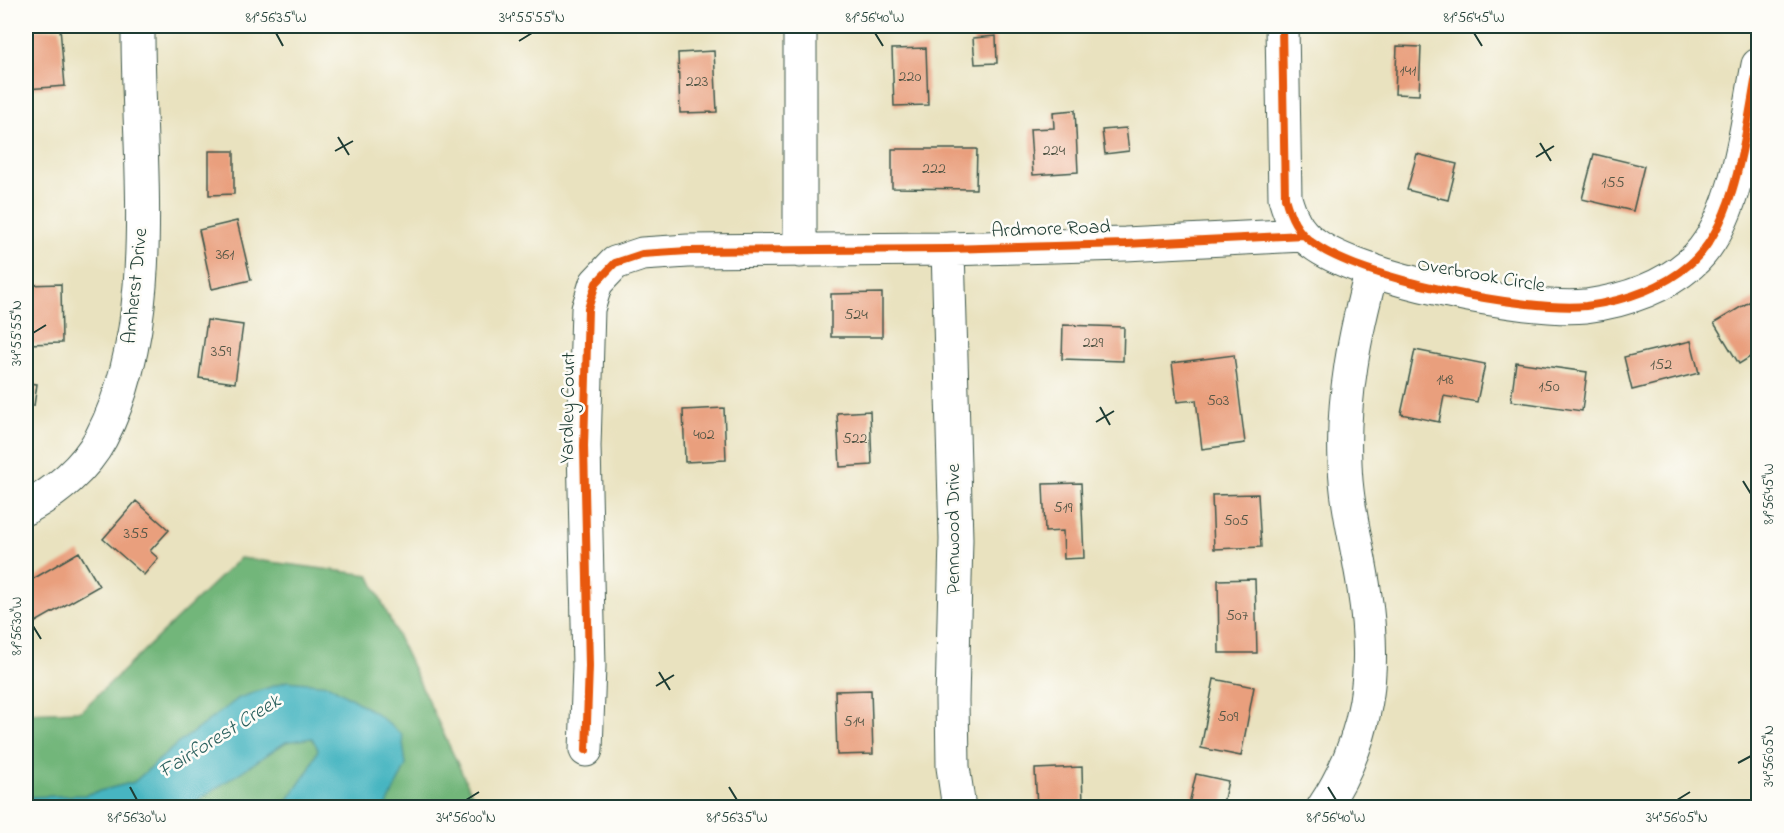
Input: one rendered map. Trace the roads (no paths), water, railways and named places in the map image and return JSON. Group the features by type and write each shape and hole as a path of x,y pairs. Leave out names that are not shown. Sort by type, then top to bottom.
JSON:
{"street":[{"name":"Amherst Drive","path":"26,508 58,488 82,464 100,439 117,402 132,343 141,265 143,186 138,26"},
{"path":"800,26 800,250"},
{"name":"Overbrook Circle","path":"1282,26 1285,198 1288,211 1303,235 1314,245 1372,270 1462,294 1554,306 1584,306 1613,302 1668,280 1691,264 1710,243 1724,218 1732,191 1758,65"},
{"name":"Ardmore Road","path":"800,250 1125,244 1303,235"},
{"name":"Pennwood Drive","path":"948,249 956,539 952,700 953,767 959,807"},
{"name":"Yardley Court","path":"586,750 589,666 584,446 588,309 596,283 615,263 642,254 688,251 800,250"},
{"path":"1323,807 1351,757 1363,724 1369,689 1370,655 1365,592 1348,498 1344,432 1346,399 1356,333 1372,270"}],"water":[{"name":"Fairforest Creek","path":"287,681 329,685 374,712 402,735 406,765 386,807 283,807 310,768 318,749 312,738 286,742 188,807 26,807 26,797 84,795 134,782 177,744 239,698"}]}
